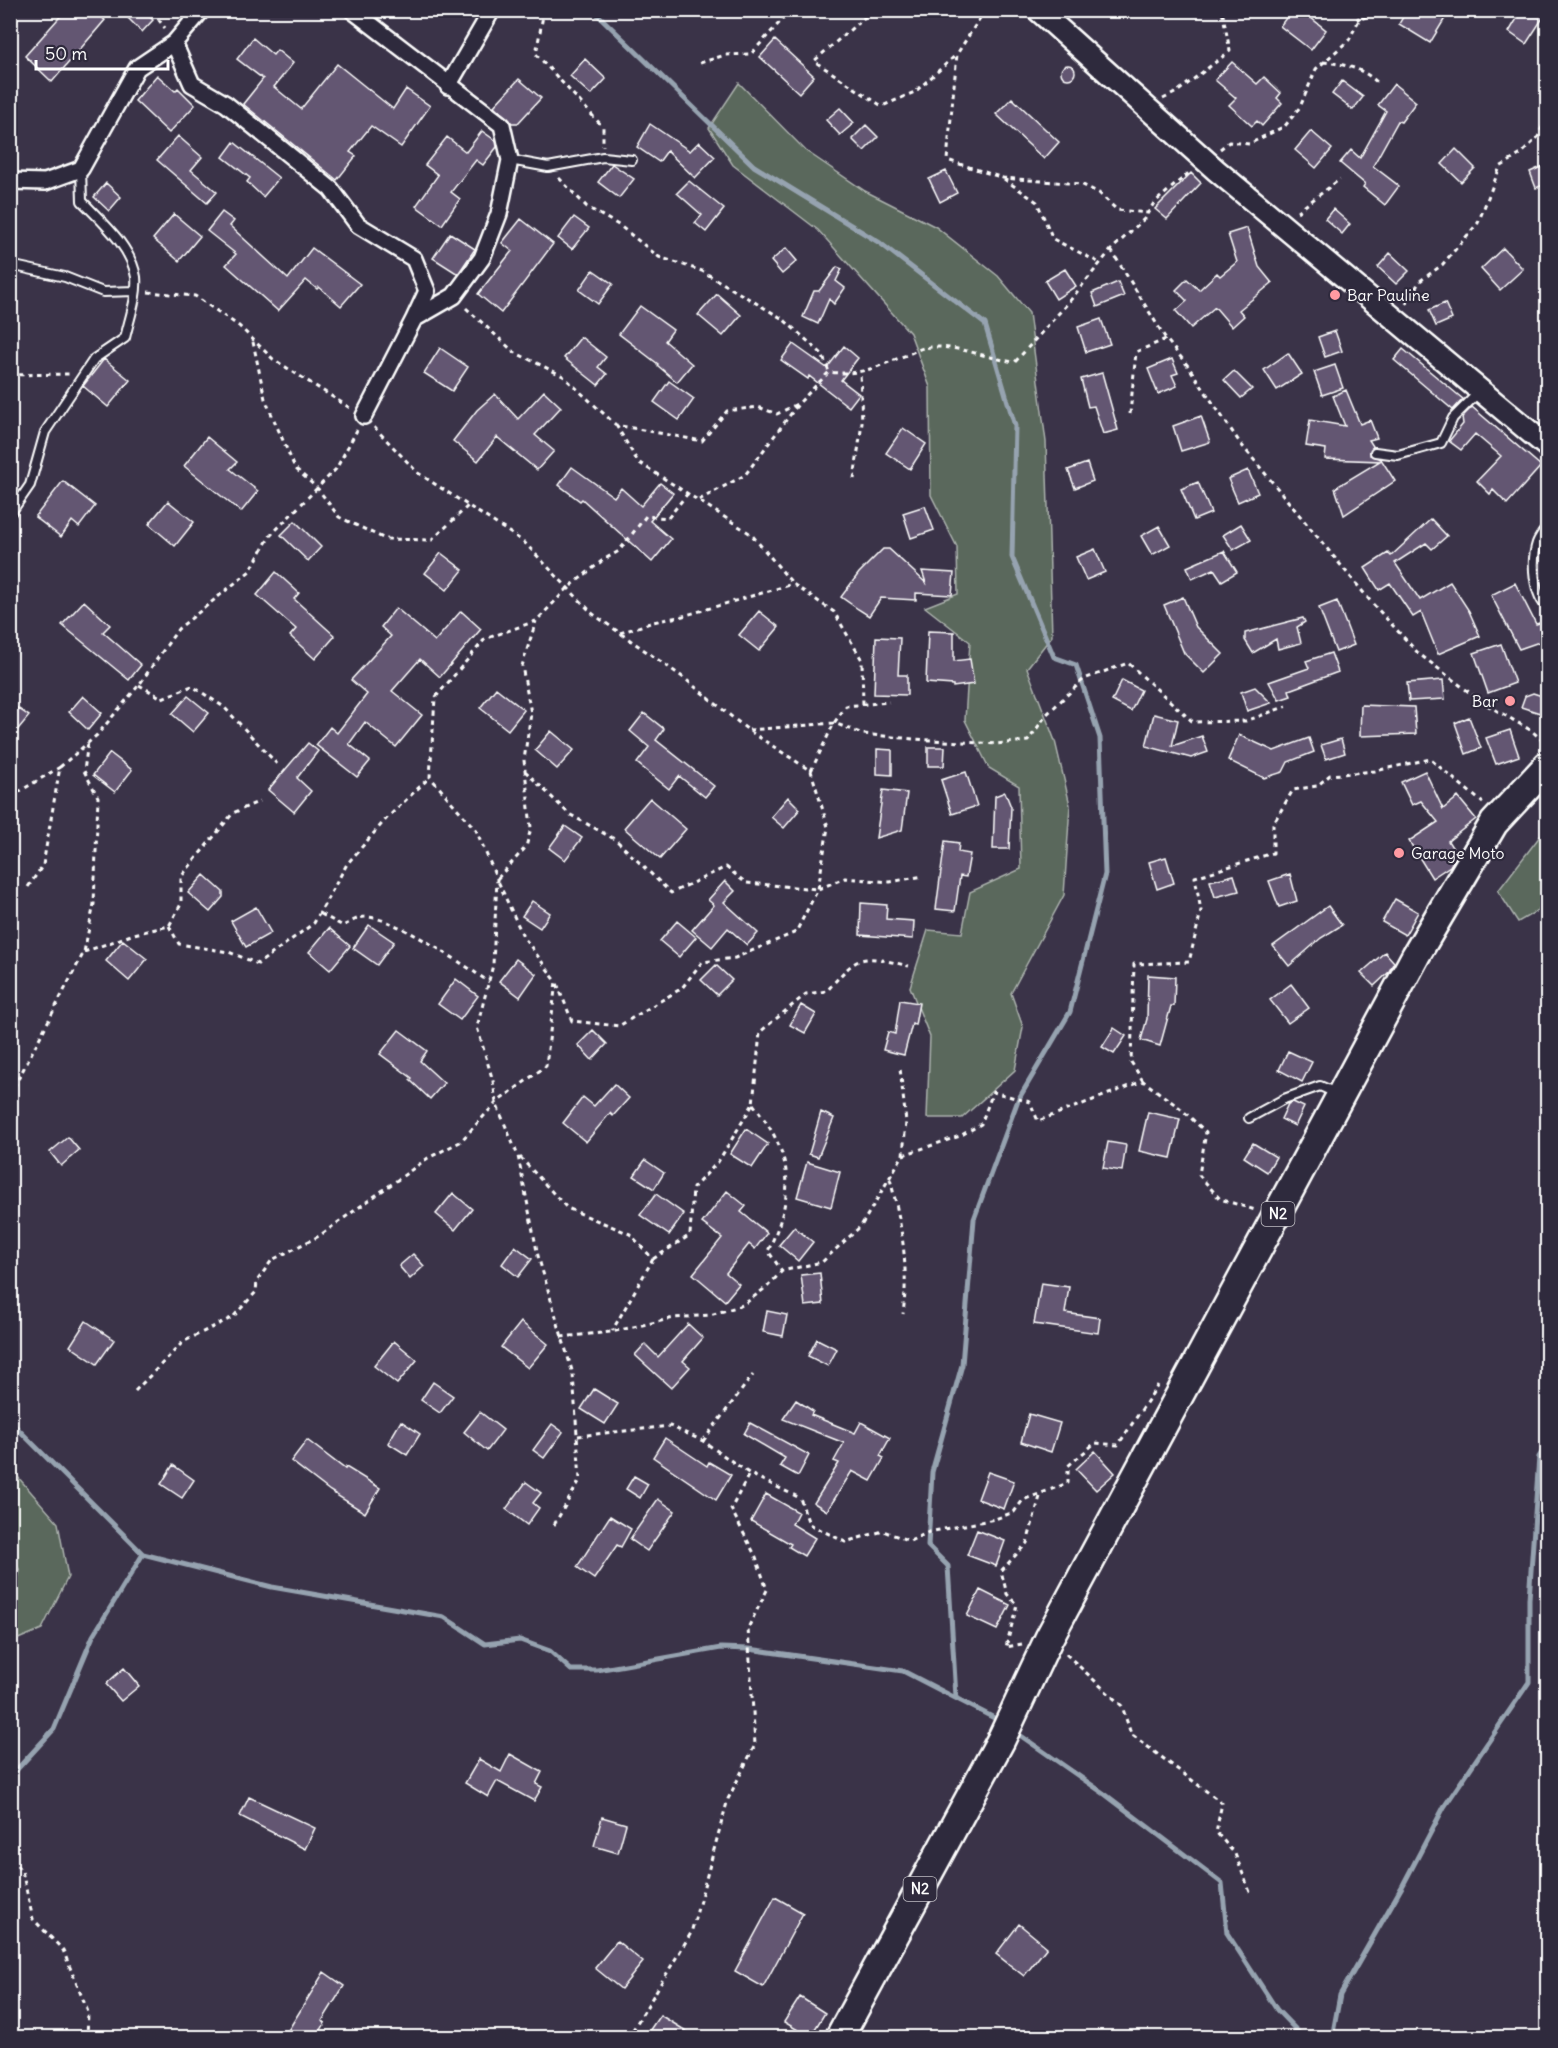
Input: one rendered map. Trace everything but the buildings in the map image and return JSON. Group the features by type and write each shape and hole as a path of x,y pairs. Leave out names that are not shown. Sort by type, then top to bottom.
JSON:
{"highway":[{"name":"N2","path":"839,2037 1001,1740 1049,1638 1416,956 1494,823 1548,765"}],"street":[{"path":"10,181 45,182 81,169 137,68 174,43 202,10"},
{"path":"352,10 448,86 502,125 510,160 498,213 482,258 454,297 414,319"},
{"path":"448,86 492,10"},
{"path":"1038,10 1212,165 1479,392 1548,447"},
{"path":"174,43 192,84 226,104 331,189 358,225 414,259 427,291 364,416"}],"lane":[{"path":"510,160 548,167 603,157 632,160"},
{"path":"10,514 30,485 45,432 94,359 125,338 135,291 136,277 120,241 82,201 81,169"},
{"path":"10,265 65,277 103,292 135,291"},
{"path":"1375,452 1398,455 1441,444 1454,418 1479,392"},
{"path":"1548,526 1537,541 1533,564 1541,602 1548,608"},
{"path":"1250,1118 1284,1099 1320,1086 1342,1096"}],"path":[{"path":"544,10 536,54 603,127 603,157"},
{"path":"700,63 725,55 751,54 791,10"},
{"path":"873,10 814,61 882,106 915,92 957,54 986,10"},
{"path":"1145,107 1177,92 1230,51 1222,10"},
{"path":"1352,10 1359,20"},
{"path":"829,372 850,375 923,348 977,351 997,360 1015,362 1111,250 1148,213 1154,203 1191,170 1212,165 1228,142 1249,144 1285,126 1300,107 1316,69 1349,39 1359,20 1374,13"},
{"path":"957,54 947,160 1002,178 1081,184 1099,193 1116,210 1148,213"},
{"path":"1323,62 1355,68 1368,74 1378,83"},
{"path":"1395,321 1420,281 1442,265 1479,224 1500,167 1521,154 1538,137 1548,113"},
{"path":"548,167 587,207 620,226 659,257 702,271 743,293 783,319 822,354 829,372"},
{"path":"1002,178 1037,202 1053,239 1100,263"},
{"path":"1281,224 1340,179"},
{"path":"1111,250 1166,339 1188,366 1240,443 1372,603 1411,644 1482,702 1532,731 1548,745"},
{"path":"135,291 195,296 239,326 273,359 364,416 418,473 524,542 593,614 684,678 748,730 811,771 828,827 818,889 796,932 735,958 702,962 682,988 619,1026 572,1021 556,981 523,936 476,830 430,777"},
{"path":"454,297 514,352 563,376 616,425 638,462 751,534 793,584 834,612 861,660 862,705"},
{"path":"1130,414 1136,352 1166,339"},
{"path":"253,340 265,399 295,468 318,489 339,517 385,538 432,540 469,505"},
{"path":"699,500 745,475 799,403 829,372"},
{"path":"854,480 862,423 860,372"},
{"path":"10,375 84,374"},
{"path":"616,425 702,441 728,411 758,406 777,414 799,403"},
{"path":"10,791 15,794 60,767 88,742 139,685 178,629 250,571 270,536 336,469 364,416"},
{"path":"168,926 179,944 229,952 258,964 314,923 347,864 387,818 430,777 435,698 485,639 536,621 567,589 603,560 619,551 646,516 668,518 688,493"},
{"path":"620,633 653,621 683,616 793,584"},
{"path":"536,621 522,666 531,713 525,771 531,828 526,847 497,879 494,965 477,1027 493,1081 496,1103 518,1156 538,1256 573,1374 580,1480 554,1525"},
{"path":"748,730 834,723 864,734 913,739 996,744 1028,741 1047,714 1084,679 1128,663 1193,722 1246,721 1287,706"},
{"path":"139,685 162,698 192,686 224,707 277,764"},
{"path":"811,771 834,723 846,706 889,702"},
{"path":"10,1095 84,952 94,904 98,797 84,771 88,742"},
{"path":"1143,1081 1131,1062 1134,964 1189,962 1201,911 1195,877 1273,853 1273,824 1293,790 1317,786 1330,775 1375,771 1430,759 1481,801 1494,823"},
{"path":"28,887 43,865 60,767"},
{"path":"525,771 569,814 615,840 671,893 726,867 746,883 818,889 845,878 890,882 923,876"},
{"path":"84,952 134,934 168,926 181,904 181,877 234,813 260,801"},
{"path":"321,914 343,926 364,917 392,924 443,951 489,982"},
{"path":"611,1332 653,1259 690,1235 693,1188 718,1162 753,1104 760,1032 806,994 827,991 850,964 870,957 909,966"},
{"path":"135,1391 183,1342 233,1317 256,1292 257,1281 272,1260 319,1236 428,1158 460,1142 496,1103 546,1066 556,981"},
{"path":"561,1336 611,1332 674,1318 710,1315 743,1305 768,1286 782,1271 822,1262 861,1226 903,1155 906,1122 900,1068"},
{"path":"903,1155 960,1136 981,1124 993,1092 1030,1102 1038,1121"},
{"path":"753,1104 775,1132 788,1170 781,1224 768,1251 782,1271"},
{"path":"518,1156 567,1209 630,1234 653,1259"},
{"path":"890,1179 904,1233 907,1284 903,1314"},
{"path":"1250,1220 1256,1210"},
{"path":"703,1441 753,1375"},
{"path":"578,1436 670,1426 703,1441 750,1474 800,1498 809,1524 845,1542 883,1531 910,1541 928,1532 995,1519 1014,1512 1023,1500 1068,1483 1068,1466 1095,1443 1118,1445 1159,1382"},
{"path":"628,2037 691,1933 728,1799 755,1745 748,1628 767,1590 756,1557 731,1509 750,1474"},
{"path":"1041,1493 1027,1543 1001,1571 1007,1594 1017,1605 1006,1647 1049,1638 1122,1706 1131,1734 1222,1803 1216,1832 1235,1854 1251,1892"},
{"path":"10,1859 22,1871 33,1919 63,1950 88,2012 87,2037"}],"green space":[{"path":"739,83 806,151 865,191 936,227 998,276 1029,313 1046,442 1052,636 1027,668 1055,741 1070,805 1064,895 1011,993 1023,1027 1015,1070 962,1118 927,1118 930,1037 910,987 928,930 962,933 970,892 1021,869 1019,786 989,768 965,720 970,642 925,607 958,594 957,547 931,495 930,387 910,333 818,230 733,165 709,128"},
{"path":"1547,827 1547,905 1518,922 1498,891"},
{"path":"10,1468 58,1523 68,1577 42,1629 11,1642 11,1602 20,1571 11,1554"}],"waterway":[{"path":"593,10 754,166 880,243 985,324 1015,426 1012,557 1054,657 1076,665 1100,738 1105,874 1070,1012 1018,1100 974,1219 962,1365 932,1472 928,1546 948,1566 956,1697"},
{"path":"10,1421 143,1554 272,1587 444,1617 485,1644 520,1640 550,1651 571,1670 597,1670 721,1648 749,1649 903,1671 1002,1722"},
{"path":"1332,2038 1340,1995 1403,1885 1444,1807 1529,1682 1529,1599 1539,1457 1548,1443"},
{"path":"10,1777 54,1729 93,1636 143,1554"},
{"path":"1014,1731 1106,1795 1222,1883 1227,1933 1277,2010 1304,2038"}],"place":[{"name":"Bar Pauline","path":"1335,295"},
{"name":"Bar","path":"1510,701"},
{"name":"Garage Moto","path":"1399,853"}]}
